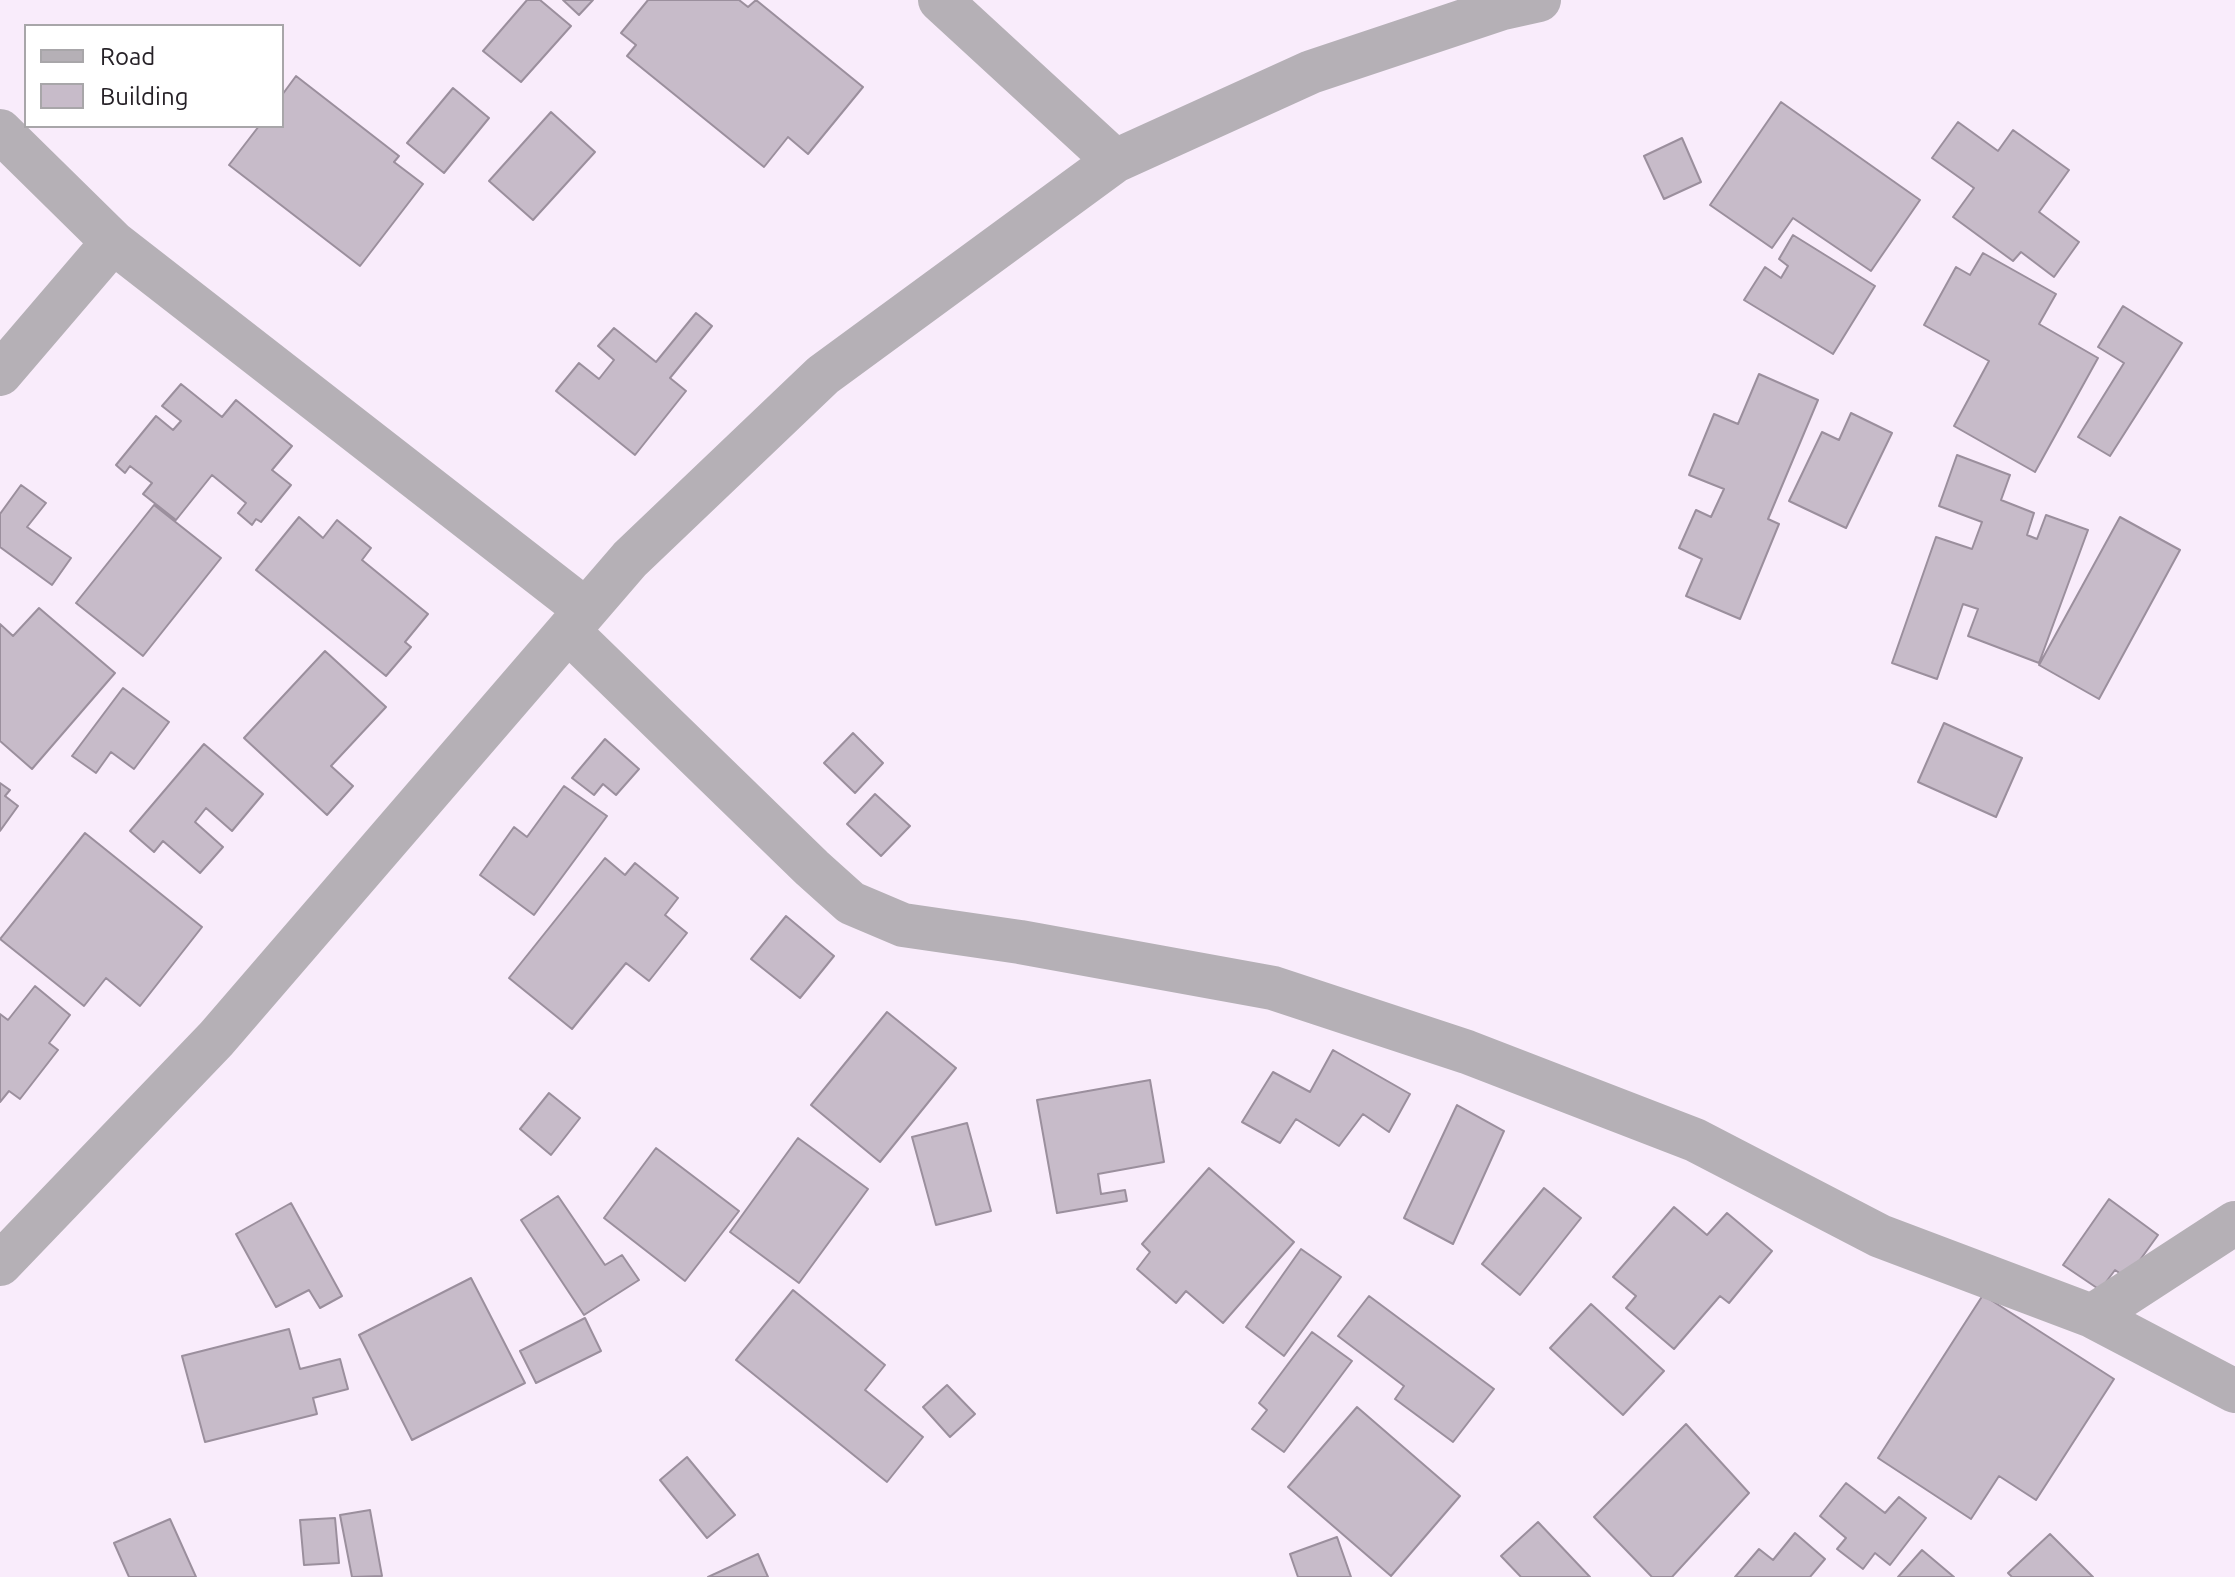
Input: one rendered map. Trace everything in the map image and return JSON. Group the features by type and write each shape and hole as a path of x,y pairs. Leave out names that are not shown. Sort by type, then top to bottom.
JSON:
{"street":[{"path":"940,0 1115,161"},
{"path":"0,1264 216,1039 630,559 823,375 1115,161 1311,72 1503,8 1539,0"},
{"path":"0,131 113,242 577,620 812,868 851,903 903,925 1020,942 1273,988 1452,1047 1695,1140 1880,1236 2092,1316 2235,1391"},
{"path":"0,374 113,242"},
{"path":"2092,1316 2235,1223"}],"building":[{"path":"527,0 540,0 571,26 521,82 483,51"},
{"path":"563,0 593,0 579,15"},
{"path":"648,0 739,0 748,7 756,0 863,87 808,154 788,137 764,167 627,56 636,45 621,33"},
{"path":"296,76 399,156 394,162 423,184 360,266 229,165 257,128 284,128 284,92"},
{"path":"453,88 489,118 444,173 407,143"},
{"path":"1781,102 1920,200 1871,271 1793,218 1772,248 1710,205"},
{"path":"551,112 595,152 533,220 489,181"},
{"path":"1958,122 1998,151 2013,130 2069,170 2039,212 2079,242 2054,277 2021,252 2013,261 1953,217 1974,188 1932,158"},
{"path":"1682,138 1701,182 1664,199 1644,156"},
{"path":"1793,235 1875,286 1833,354 1744,300 1765,267 1781,278 1788,266 1779,259"},
{"path":"1983,253 2056,294 2039,324 2098,358 2035,472 1954,426 1989,361 1924,325 1956,267 1970,275"},
{"path":"2123,306 2182,343 2110,456 2078,437 2124,363 2098,347"},
{"path":"696,313 712,326 670,378 686,391 635,455 556,391 579,363 599,379 614,360 598,346 614,328 656,362"},
{"path":"1759,374 1818,400 1768,519 1779,524 1740,619 1686,596 1702,559 1679,548 1696,510 1711,517 1724,489 1689,475 1714,414 1738,424"},
{"path":"181,384 222,417 236,400 292,446 272,470 291,485 261,522 256,519 252,525 238,513 246,503 212,475 176,520 143,494 152,483 130,466 125,473 116,465 156,416 173,430 181,421 162,406"},
{"path":"1851,413 1892,433 1846,528 1789,501 1822,432 1839,440"},
{"path":"1957,455 2010,475 2001,500 2034,513 2027,535 2037,539 2046,515 2088,530 2039,663 1968,636 1978,609 1963,604 1937,679 1892,663 1936,537 1972,549 1982,522 1939,506"},
{"path":"21,485 46,503 27,527 71,558 52,585 0,547 0,514"},
{"path":"154,505 221,558 143,656 76,603"},
{"path":"299,517 323,538 337,520 371,548 362,560 428,614 405,642 411,647 386,676 256,570"},
{"path":"2120,517 2180,550 2099,699 2039,665"},
{"path":"39,608 115,673 32,769 0,741 0,624 13,636"},
{"path":"325,651 386,707 331,766 353,786 327,815 244,738"},
{"path":"123,688 169,722 134,769 111,752 96,773 72,756"},
{"path":"1944,723 2022,758 1996,817 1918,782"},
{"path":"853,733 883,763 855,793 824,763"},
{"path":"605,739 639,769 616,795 603,784 594,795 572,778"},
{"path":"204,744 263,794 232,831 206,808 195,822 223,847 200,873 163,841 154,852 130,831"},
{"path":"0,783 10,790 5,796 18,806 0,831"},
{"path":"564,786 607,816 534,915 480,875 514,827 527,837"},
{"path":"875,794 910,826 881,856 847,824"},
{"path":"85,833 202,927 140,1006 106,978 84,1006 0,939"},
{"path":"605,858 625,875 635,863 678,898 665,915 687,933 649,981 626,963 572,1029 509,978"},
{"path":"786,916 834,956 800,998 751,959"},
{"path":"35,986 70,1015 49,1043 58,1050 20,1099 9,1091 0,1102 0,1014 8,1020"},
{"path":"887,1012 956,1068 880,1162 811,1105"},
{"path":"1333,1050 1410,1094 1389,1132 1363,1114 1339,1146 1296,1119 1280,1143 1242,1122 1273,1072 1310,1092"},
{"path":"1150,1080 1164,1162 1098,1174 1101,1194 1125,1190 1127,1201 1057,1213 1037,1100"},
{"path":"549,1093 580,1118 551,1155 520,1129"},
{"path":"1457,1105 1504,1131 1453,1244 1404,1218"},
{"path":"967,1123 991,1211 936,1225 912,1137"},
{"path":"798,1138 868,1189 799,1283 730,1232"},
{"path":"656,1148 739,1211 685,1281 604,1218"},
{"path":"1209,1168 1294,1242 1223,1323 1186,1291 1176,1303 1137,1269 1150,1252 1142,1244"},
{"path":"1544,1188 1581,1218 1520,1295 1482,1264"},
{"path":"558,1196 605,1265 622,1255 639,1280 584,1315 521,1220"},
{"path":"2109,1199 2158,1235 2127,1278 2115,1270 2100,1290 2063,1265"},
{"path":"291,1203 342,1296 320,1308 309,1290 276,1307 236,1234"},
{"path":"1674,1207 1707,1235 1727,1213 1772,1251 1729,1303 1720,1296 1674,1349 1626,1308 1636,1296 1613,1277"},
{"path":"1301,1249 1341,1277 1284,1356 1246,1327"},
{"path":"471,1278 525,1383 412,1440 359,1335"},
{"path":"793,1290 885,1365 865,1390 923,1437 887,1482 736,1360"},
{"path":"1983,1295 2114,1379 2036,1500 1999,1476 1971,1519 1878,1458"},
{"path":"1369,1296 1494,1389 1453,1442 1395,1399 1404,1386 1338,1336"},
{"path":"1591,1304 1664,1371 1623,1415 1550,1348"},
{"path":"585,1318 601,1351 536,1383 520,1351"},
{"path":"289,1329 300,1369 340,1359 348,1389 313,1398 317,1414 205,1442 182,1356"},
{"path":"1312,1332 1352,1361 1284,1452 1252,1429 1267,1410 1259,1403"},
{"path":"947,1385 975,1414 950,1437 923,1407"},
{"path":"1357,1407 1460,1496 1391,1576 1288,1487"},
{"path":"1686,1424 1749,1493 1672,1577 1652,1577 1594,1517"},
{"path":"687,1457 735,1515 707,1538 660,1480"},
{"path":"1846,1483 1885,1513 1899,1497 1926,1518 1890,1565 1875,1553 1863,1569 1837,1549 1846,1538 1820,1516"},
{"path":"370,1510 382,1576 352,1577 340,1515"},
{"path":"335,1518 339,1563 304,1565 300,1520"},
{"path":"170,1519 196,1577 129,1577 114,1543"},
{"path":"1538,1522 1590,1577 1521,1577 1501,1556"},
{"path":"1795,1533 1825,1559 1810,1577 1735,1577 1759,1549 1773,1560"},
{"path":"2050,1534 2093,1577 2012,1577 2008,1573"},
{"path":"1337,1537 1351,1577 1298,1577 1290,1554"},
{"path":"1922,1550 1954,1577 1898,1577"},
{"path":"758,1554 768,1577 708,1577"}]}
